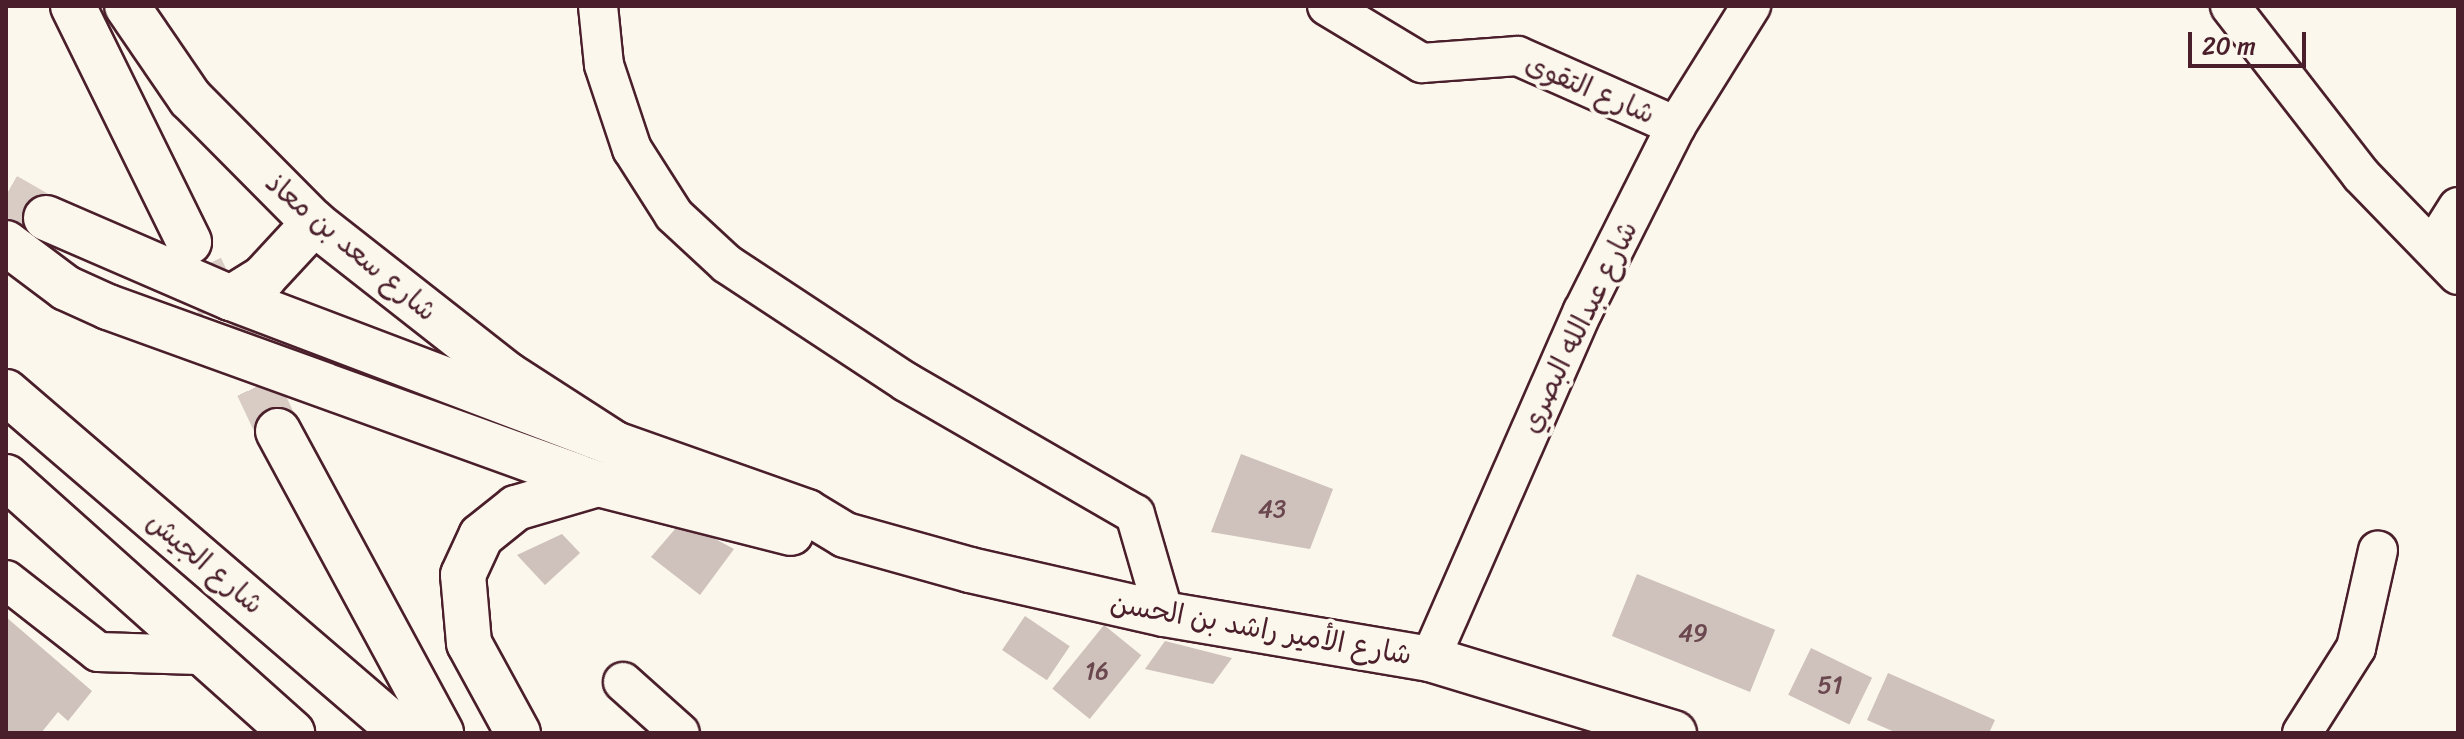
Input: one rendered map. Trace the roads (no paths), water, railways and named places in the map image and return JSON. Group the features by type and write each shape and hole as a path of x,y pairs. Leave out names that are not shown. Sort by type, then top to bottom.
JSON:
{"main road":[{"path":"73,6 189,242"},
{"name":"شارع سعد بن معاذ","path":"127,6 190,98 314,223 508,375 615,444"},
{"path":"46,218 231,298 615,444"},
{"path":"231,298 264,277 314,223"},
{"name":"شارع الأمير راشد بن الحسن","path":"6,243 66,288 108,307 598,484 803,536 845,535 1164,614 1430,659 1578,716 1674,733"},
{"name":"شارع الجيش","path":"6,392 403,733"},
{"path":"278,431 441,733"},
{"name":"شارع الأمير راشد بن الحسن","path":"615,444 807,512 845,535"},
{"path":"6,477 280,726"},
{"path":"518,733 469,643 463,575 481,536 516,508 598,484"}],"street":[{"path":"598,6 604,65 632,149 674,215 727,264 906,382 1135,514 1164,614"},
{"name":"شارع التقوى","path":"1327,6 1422,63 1518,56 1676,126"},
{"name":"شارع عبدالله البصري","path":"1430,659 1535,414 1676,126 1751,6"},
{"path":"2230,6 2361,175 2434,245 2458,275"},
{"path":"2434,245 2458,207"},
{"path":"2302,733 2356,648 2378,550"},
{"path":"6,580 98,652 199,655"},
{"path":"623,682 680,733"}],"tunnel":[{"path":"6,195 46,218"},
{"path":"201,267 278,431"}]}
